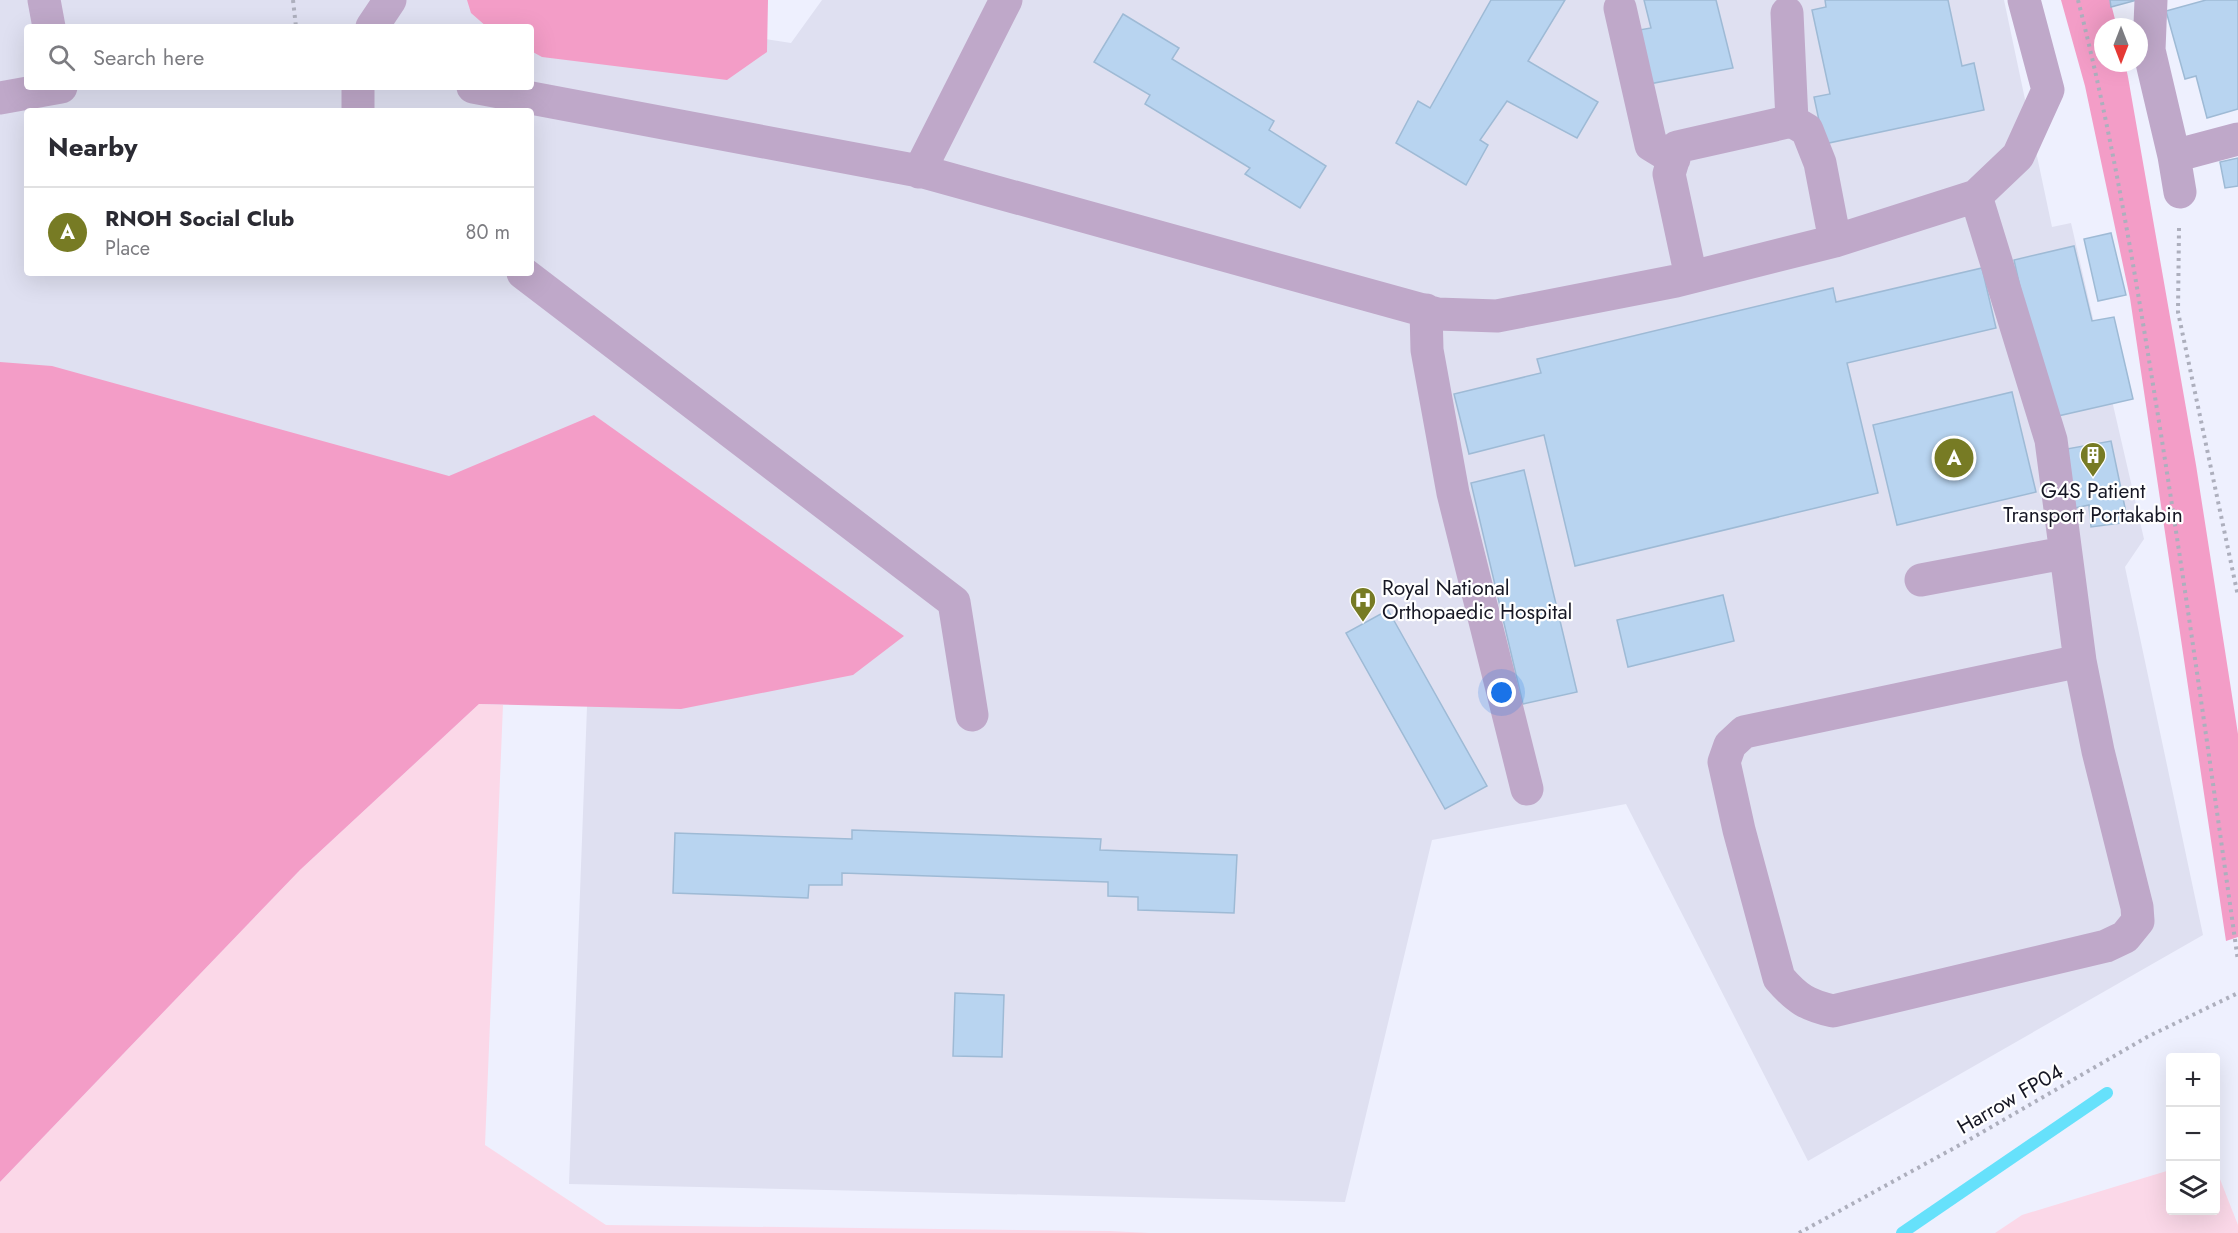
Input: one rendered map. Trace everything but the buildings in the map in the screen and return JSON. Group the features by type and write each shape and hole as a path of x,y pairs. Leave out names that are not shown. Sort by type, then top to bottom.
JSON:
{"lane":[{"path":"44,0 48,24"},
{"path":"374,24 390,0"},
{"path":"919,172 1006,0"},
{"path":"489,90 919,172 1437,314 1497,316 1691,277 1835,241 1976,196 2018,156 2048,90 2024,0"},
{"path":"2151,0 2150,50 2180,192"},
{"path":"1620,8 1651,145 1674,159"},
{"path":"1787,13 1792,121"},
{"path":"0,98 44,90"},
{"path":"357,90 358,108"},
{"path":"1691,277 1669,174 1677,147 1792,121 1807,130 1820,163 1835,241"},
{"path":"2174,156 2238,139"},
{"path":"1976,196 2051,440 2064,553 2080,661 2098,751 2137,907 2138,921 2125,937 2106,946 1833,1011 1812,1006 1793,994 1779,978 1739,830 1724,762 1730,745 1744,732 2080,661"},
{"path":"527,276 954,602 972,715"},
{"path":"1426,310 1427,350 1453,493 1527,789"},
{"path":"1921,580 2064,553"}],"path":[{"path":"292,0 296,24"},
{"path":"2078,0 2097,72 2143,321 2206,731 2238,961"},
{"path":"2180,192 2178,312 2238,596"},
{"name":"Harrow FP04","path":"1799,1233 1967,1141 2147,1037 2238,993"}],"shaded area":[{"name":"Royal National Orthopaedic Hospital","path":"0,0 521,0 791,43 822,0 2004,0 2052,227 2071,223 2144,539 2125,567 2203,935 1808,1161 1626,804 1432,840 1345,1202 569,1184 597,442 0,826"},
{"path":"467,0 768,0 767,52 727,80 542,57 534,53 534,24 484,24 471,13"},
{"path":"2061,0 2110,0 2115,18 2094,18 2094,72 2127,72 2196,465 2238,734 2238,937 2226,941 2130,298 2085,86"},
{"path":"0,362 52,366 449,476 594,415 904,636 853,675 681,709 479,704 300,870 0,1182"},
{"path":"479,704 503,705 485,1145 606,1225 1150,1233 0,1233 0,1182 300,870"},
{"path":"2166,1171 2166,1215 2220,1215 2220,1179 2238,1225 2238,1233 1995,1233 2022,1215"}],"waterway":[{"path":"1902,1233 2107,1093"}],"place":[{"name":"RNOH Social Club","path":"1954,458"},
{"name":"G4S Patient Transport Portakabin","path":"2093,478"},
{"name":"Royal National Orthopaedic Hospital","path":"1363,623"}]}
